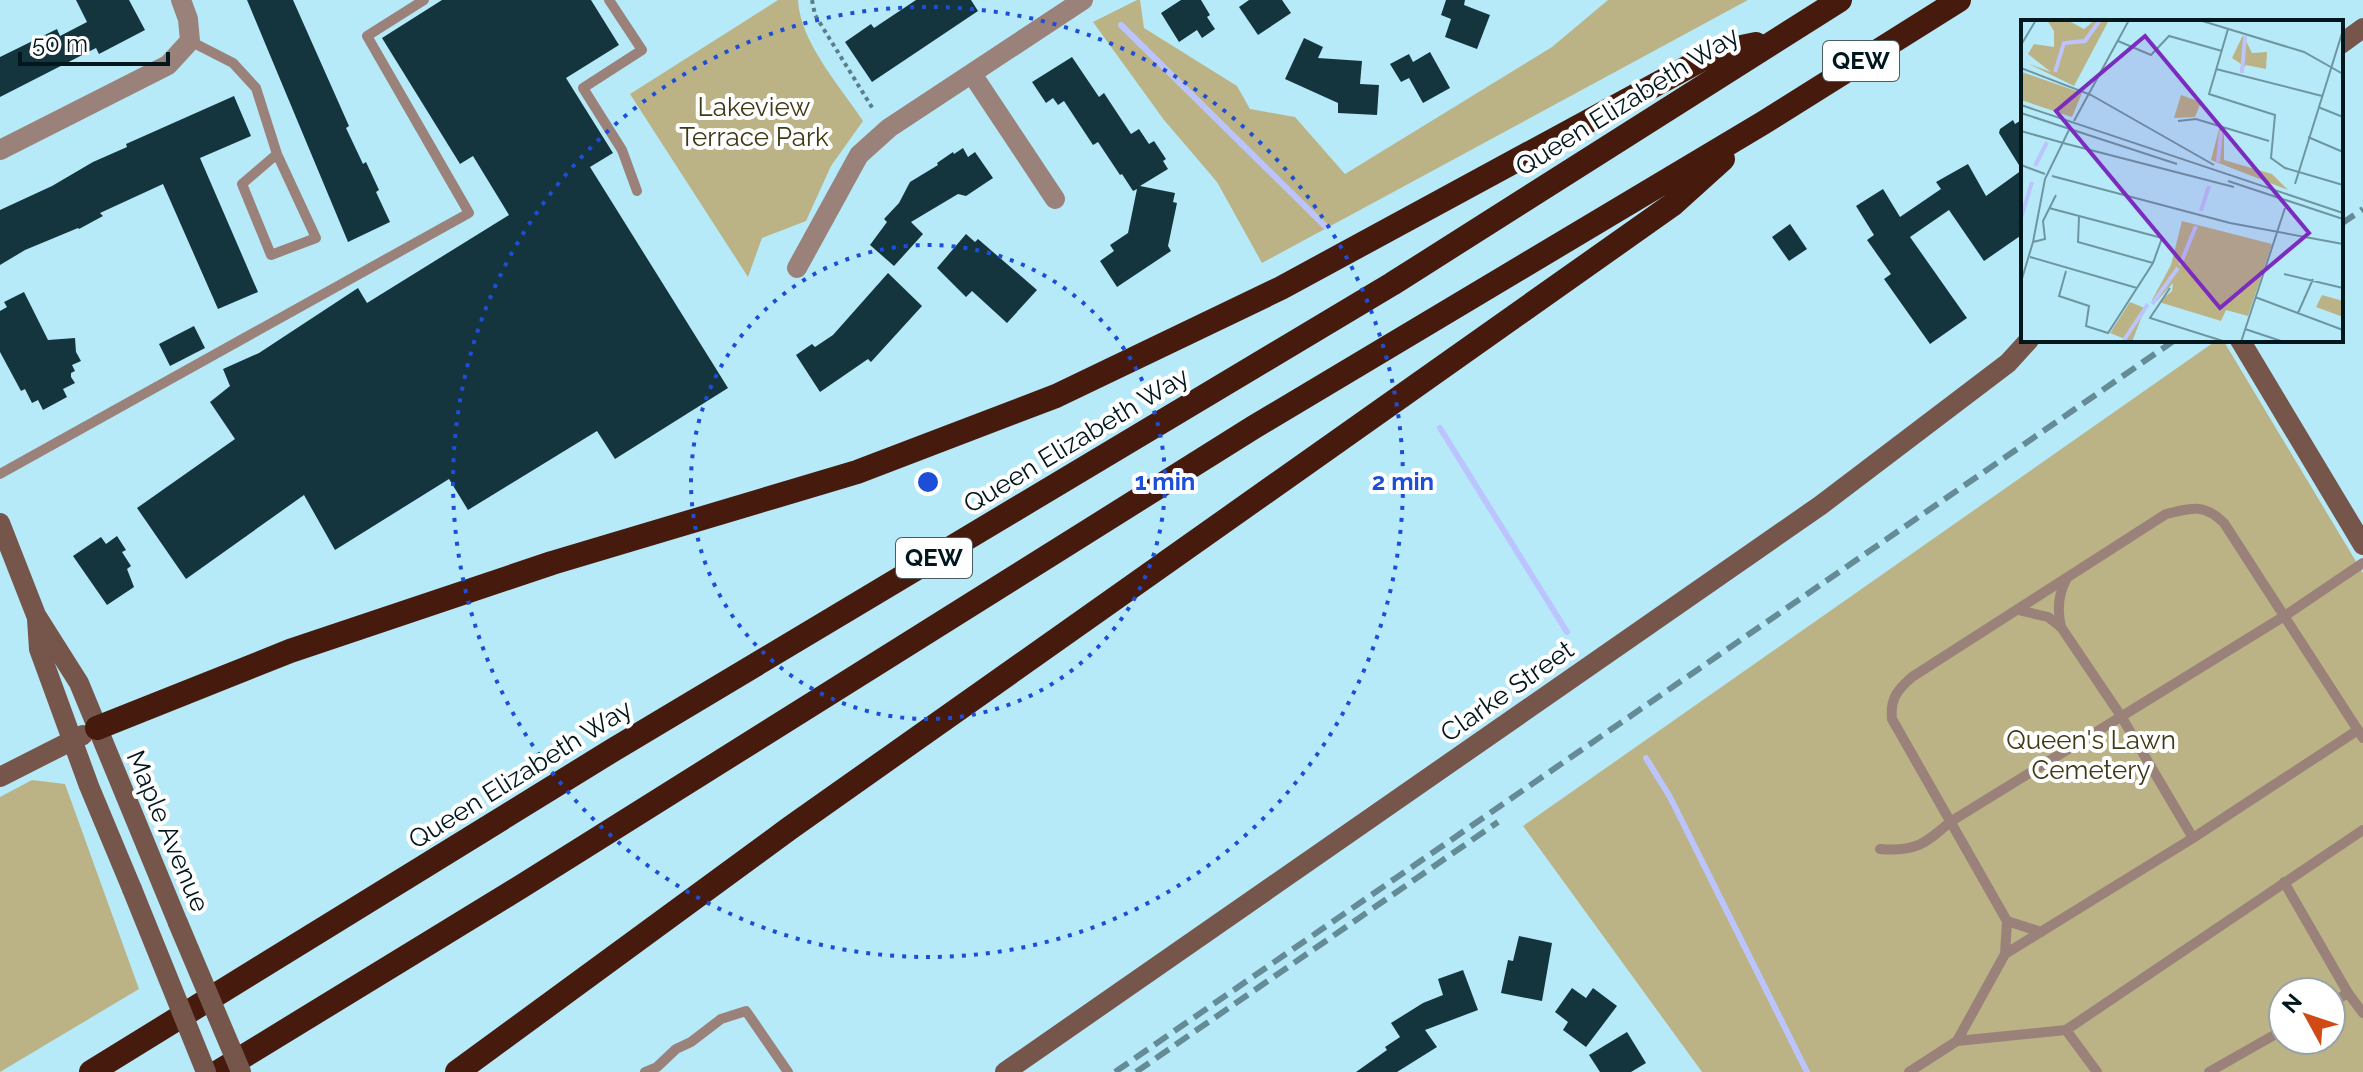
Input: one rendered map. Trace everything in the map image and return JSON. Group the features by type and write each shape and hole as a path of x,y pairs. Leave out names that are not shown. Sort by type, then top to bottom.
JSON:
{"highway":[{"name":"Queen Elizabeth Way","path":"91,1072 613,750 1392,284 1840,0"},
{"name":"QEW","path":"218,1072 1241,435 1763,123 1959,0"},
{"path":"97,728 290,651 552,563 857,472 1056,396 1281,288 1701,60 1732,49 1774,40"},
{"path":"457,1072 790,828 1672,205 1763,123"}],"street":[{"path":"0,150 168,65 190,41 188,19 181,0"},
{"path":"797,268 859,155 889,128 1083,0"},
{"path":"2343,43 2363,28"},
{"path":"972,74 1055,199"},
{"name":"Clarke Street","path":"1005,1072 1821,505 2008,363 2027,342"},
{"path":"2241,342 2363,545"},
{"name":"Maple Avenue","path":"0,523 36,615 79,683 241,1072"},
{"name":"Maple Avenue","path":"36,615 39,649 71,741 206,1072"},
{"path":"0,777 97,728"}],"lane":[{"path":"0,474 469,213 367,36 424,0"},
{"path":"609,0 642,50 583,88 622,150 637,191"},
{"path":"190,41 233,63 256,88 277,154 316,238 271,255 242,184 277,154"},
{"path":"1957,1041 2005,954 2007,921 1892,719 1891,705 1897,690 1912,677 2166,514 2192,508 2212,510 2286,615 2361,734 2005,954"},
{"path":"1880,849 1899,850 1923,845 1950,822 2286,615 2363,563"},
{"path":"2061,627 2059,599 2068,577"},
{"path":"2016,611 2034,612 2048,617 2061,627 2121,716 2193,838"},
{"path":"1909,1072 1957,1041 2066,1030 2363,830"},
{"path":"2284,882 2348,993 2363,1013"},
{"path":"2007,921 2041,932"},
{"path":"645,1072 657,1067 676,1049 691,1042 721,1019 746,1011 788,1072"},
{"path":"2066,1030 2097,1072"},
{"path":"2209,1072 2267,1039"}],"path":[{"path":"812,0 815,15 873,109"}],"green space":[{"name":"Lakeview Terrace Park","path":"778,0 798,0 800,16 813,48 863,121 831,166 806,221 762,238 748,277 630,94"},
{"path":"1140,0 1144,28 1237,86 1250,109 1295,117 1345,174 1552,47 1608,0 1748,0 1262,263 1217,182 1164,120 1093,22"},
{"name":"Queen's Lawn Cemetery","path":"2214,342 2224,342 2363,573 2363,1072 1702,1072 1523,826"},
{"path":"32,780 65,784 139,989 0,1072 0,797"}],"building":[{"path":"76,0 129,0 145,30 99,54 96,48 0,97 0,57 57,29 60,36 87,22"},
{"path":"247,0 293,0 349,126 346,128 379,190 376,192 390,222 348,242"},
{"path":"442,0 591,0 619,45 566,78 613,153 590,167 728,388 615,459 597,431 468,510 449,479 335,550 304,495 186,579 137,508 235,439 210,402 230,386 223,369 259,353 358,288 367,303 509,215 473,156 460,164 382,38"},
{"path":"916,0 971,0 978,11 872,82 845,42 871,24 874,28"},
{"path":"1181,0 1201,0 1215,29 1202,38 1197,30 1179,42 1161,13"},
{"path":"1249,0 1282,0 1291,13 1258,35 1239,7"},
{"path":"1446,0 1465,0 1464,5 1490,15 1477,49 1445,37 1451,19 1441,15"},
{"path":"1304,38 1323,47 1318,58 1362,61 1360,84 1379,85 1377,115 1338,113 1338,103 1285,79"},
{"path":"1430,52 1450,88 1423,103 1409,78 1401,82 1390,64 1409,54 1413,62"},
{"path":"1072,57 1099,97 1104,93 1131,134 1139,129 1149,144 1154,141 1166,159 1163,161 1168,169 1140,186 1175,193 1173,202 1177,203 1168,246 1171,251 1117,287 1100,261 1114,251 1110,245 1128,233 1137,189 1133,191 1098,142 1093,145 1064,101 1058,105 1053,98 1046,103 1032,82"},
{"path":"234,96 251,136 200,158 258,292 218,309 163,184 100,213 103,216 79,229 25,250 0,265 0,210 127,147 126,144"},
{"path":"2013,120 2015,124 2021,120 2021,168 1999,133"},
{"path":"963,148 968,157 975,152 993,178 966,196 958,194 911,222 923,234 894,266 870,245 887,222 884,219 899,203 910,182"},
{"path":"1968,164 1986,196 2021,171 2021,235 1984,261 1949,210 1910,237 1967,318 1930,344 1884,279 1891,274 1867,240 1874,235 1856,206 1883,189 1900,217 1941,189 1936,182"},
{"path":"1790,224 1807,249 1789,261 1772,237"},
{"path":"966,234 975,242 978,239 1037,290 1007,323 972,291 966,297 937,268"},
{"path":"888,273 922,306 871,362 868,359 820,392 796,355 833,335"},
{"path":"24,292 48,340 75,338 76,352 81,361 72,365 75,371 71,377 75,383 63,389 67,397 43,410 38,400 32,403 25,389 21,391 0,352 0,311 7,307 4,302"},
{"path":"194,326 205,348 170,366 159,344"},
{"path":"117,536 126,550 122,552 131,566 127,569 134,587 107,605 73,556 101,537 106,544"},
{"path":"1519,936 1552,943 1542,1001 1501,993 1508,960 1513,961"},
{"path":"1463,970 1478,1010 1425,1030 1437,1047 1397,1072 1356,1072 1400,1037 1391,1023 1423,1003 1443,995 1438,979"},
{"path":"1572,988 1586,998 1593,988 1617,1006 1586,1047 1563,1030 1568,1022 1555,1012"},
{"path":"1627,1032 1646,1063 1631,1072 1600,1072 1589,1055"}],"waterway":[{"path":"1121,25 1325,226"},
{"path":"1440,428 1567,632"},
{"path":"1646,758 1670,797 1807,1072"}],"railway":[{"path":"2343,223 2363,209"},
{"path":"1115,1072 2172,342"},
{"path":"1136,1072 1498,822"}]}
